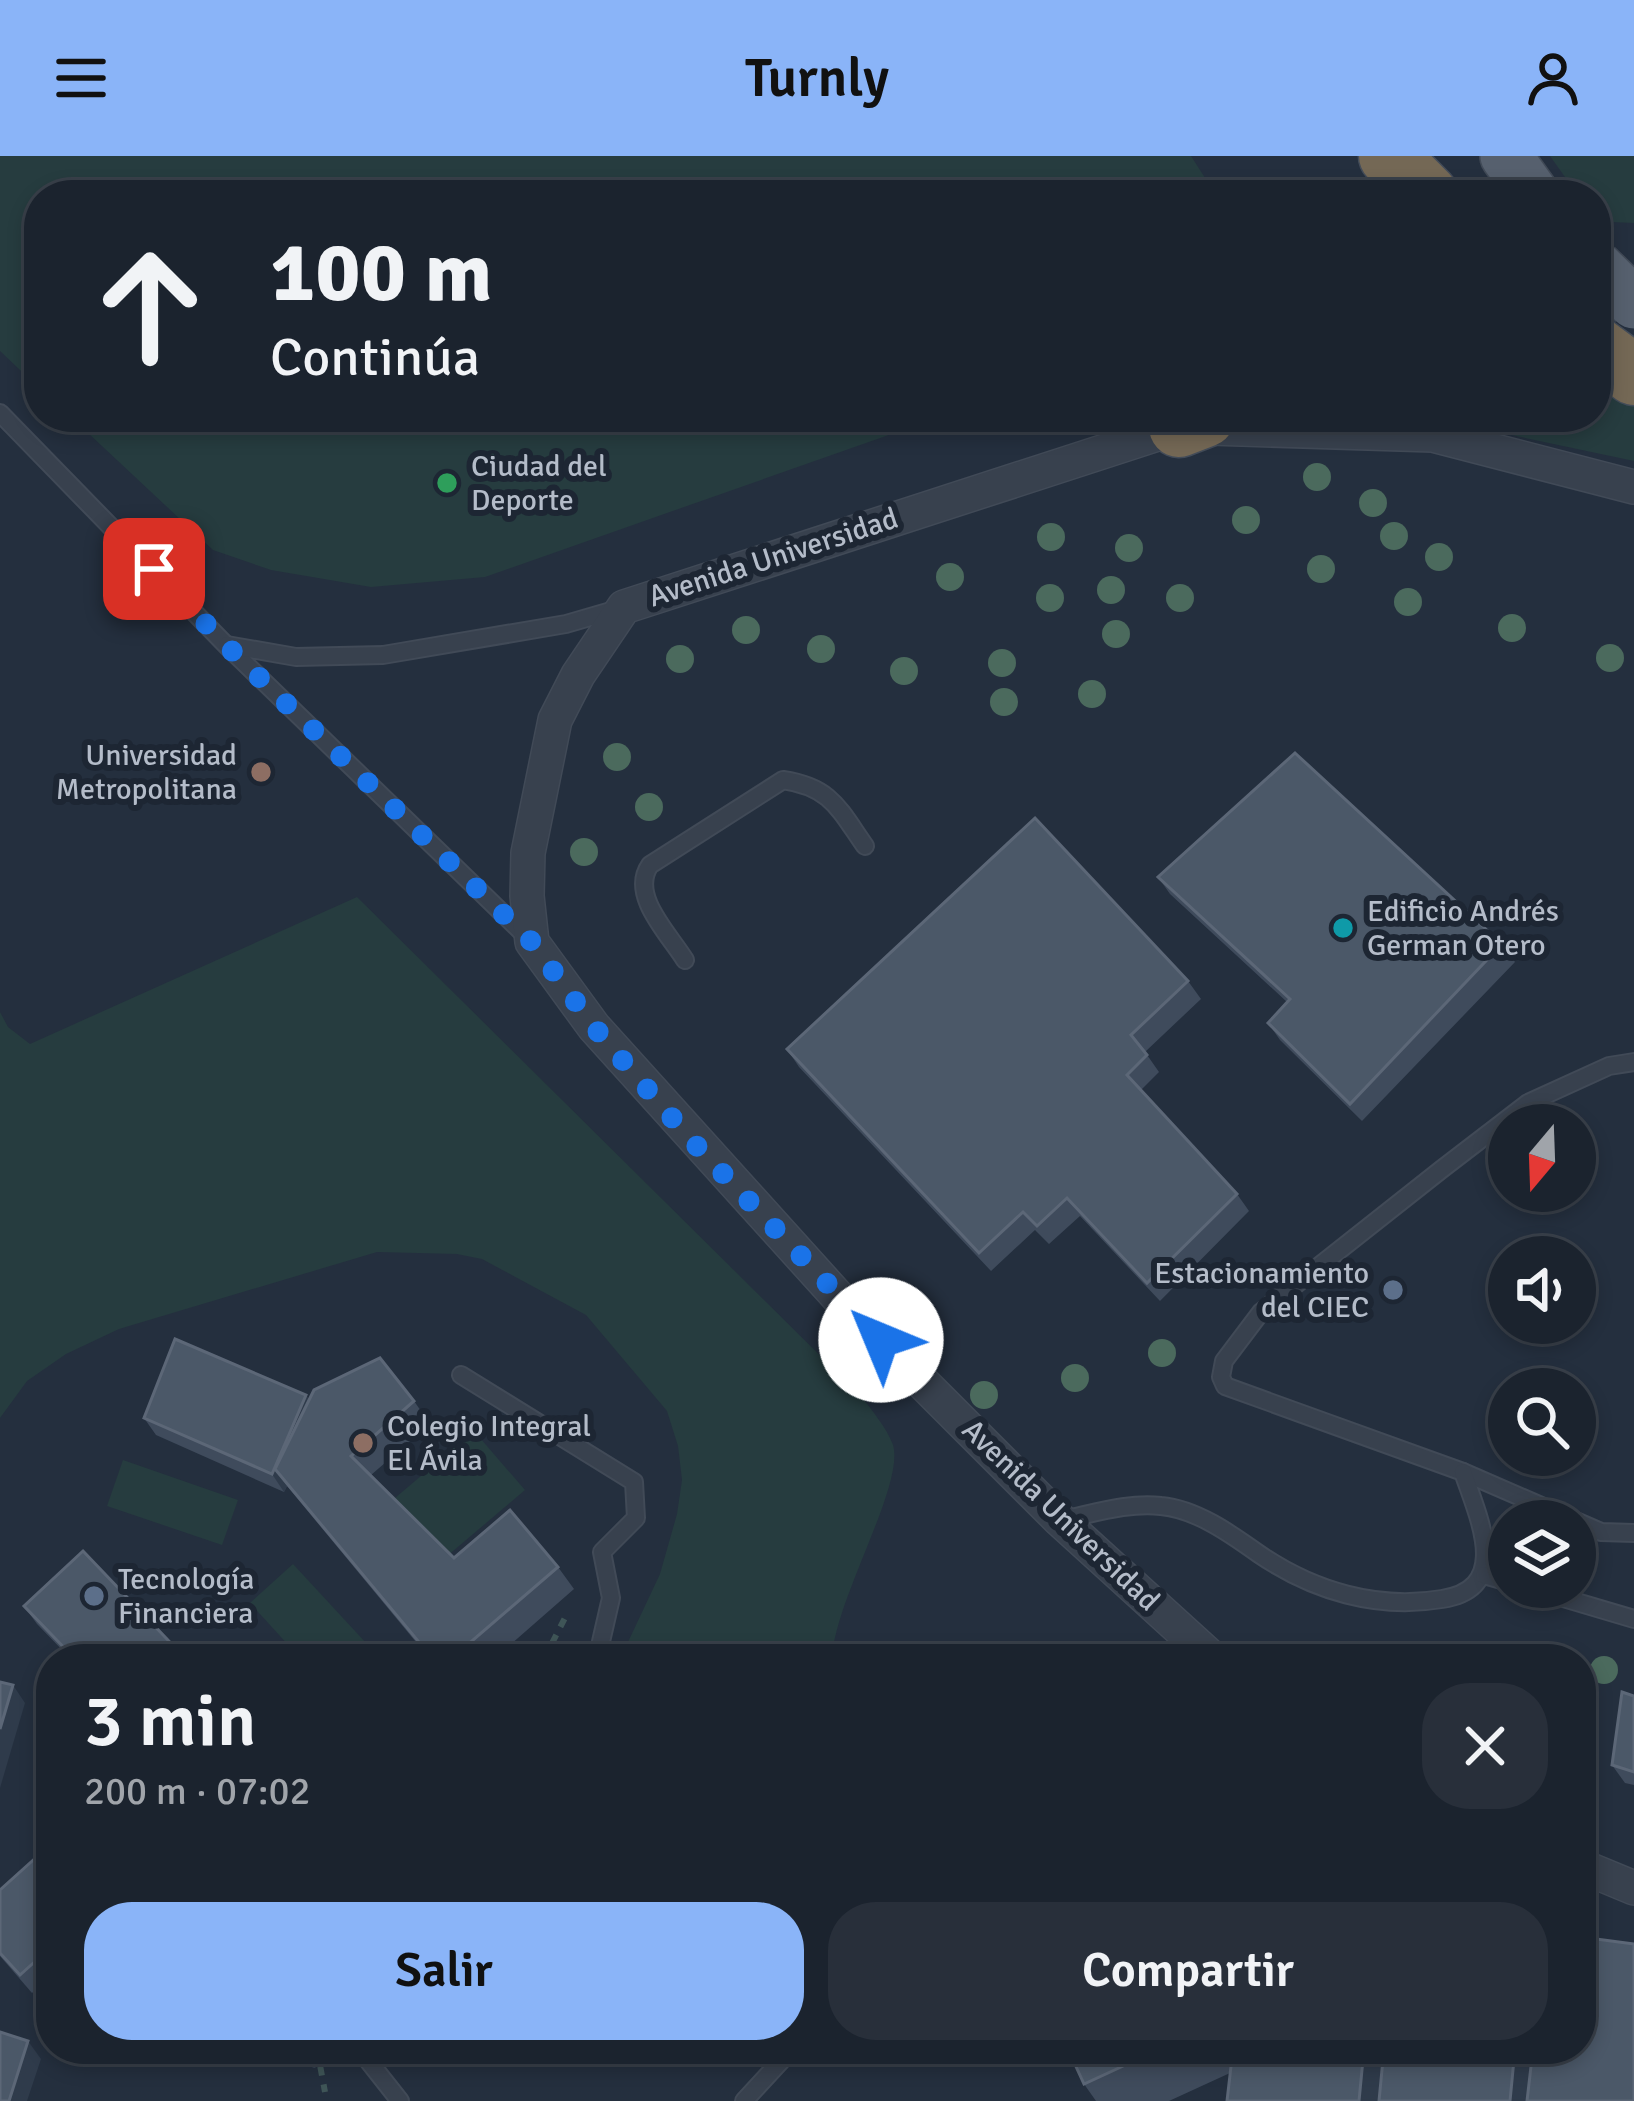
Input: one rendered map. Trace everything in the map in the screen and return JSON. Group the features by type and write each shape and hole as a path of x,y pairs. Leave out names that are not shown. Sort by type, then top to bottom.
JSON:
{"highway":[{"path":"1390,156 1413,180"}],"main road":[{"path":"1611,281 1634,303"}],"street":[{"name":"Avenida Universidad","path":"1161,432 624,607 578,674 555,719 528,853 527,896 532,942 594,1027 708,1157 847,1307 1186,1644"},
{"name":"Avenida Universidad","path":"1364,432 1433,436 1634,487"},
{"path":"1596,1872 1634,1888"}],"lane":[{"path":"0,413 226,645 532,942"},
{"path":"226,645 296,656 383,655 566,624 624,607"},
{"path":"686,959 644,896 645,873 650,865 783,779 831,797 865,846"},
{"path":"1634,1062 1609,1066 1528,1103 1261,1312 1224,1361 1221,1377 1225,1386 1463,1472 1601,1532 1634,1533"},
{"path":"461,1376 634,1482 636,1518 602,1552 611,1598 600,1644"},
{"path":"1060,1520 1163,1505 1227,1530 1307,1582 1383,1602 1418,1603 1470,1592 1484,1574 1483,1533 1463,1472"},
{"path":"1484,1574 1488,1575"},
{"path":"1596,1608 1634,1619"},
{"path":"371,2064 400,2101"},
{"path":"744,2101 778,2064"}],"path":[{"path":"552,1644 568,1612"},
{"path":"320,2064 325,2092"}],"green space":[{"path":"0,156 1191,156 1206,180 24,180 24,374 0,351"},
{"path":"1550,156 1634,156 1634,223 1611,221 1611,180 1567,180"},
{"path":"1611,351 1634,371 1634,461 1497,432 1611,432"},
{"name":"Ciudad del Deporte","path":"87,432 897,432 485,577 371,587 271,570 213,550"},
{"path":"357,897 862,1397 883,1426 893,1445 889,1487 834,1644 627,1644 660,1574 677,1514 682,1480 667,1411 586,1315 482,1259 377,1252 119,1329 66,1354 27,1381 0,1418 0,1012 8,1027 30,1044"},
{"path":"474,1431 525,1490 446,1557 395,1498"},
{"path":"123,1460 238,1500 222,1545 107,1506"},
{"path":"293,1564 367,1644 287,1644 250,1603"}],"building":[{"name":"Edificio Andrés German Otero","path":"1295,753 1502,944 1350,1104 1268,1023 1290,999 1158,877"},
{"path":"1035,818 1188,981 1131,1035 1147,1055 1127,1075 1237,1194 1147,1283 1067,1198 1037,1226 1023,1212 979,1253 787,1049"},
{"path":"175,1339 306,1395 272,1474 144,1418"},
{"path":"380,1358 414,1401 351,1456 454,1558 510,1510 558,1567 468,1644 421,1644 275,1469 314,1390"},
{"name":"Tecnología Financiera","path":"83,1551 172,1644 61,1644 24,1606"},
{"path":"0,1682 13,1685 0,1729"},
{"path":"1622,1692 1634,1696 1634,1772 1612,1765"},
{"path":"36,1858 36,1961 20,1975 0,1953 0,1890"},
{"path":"1596,1939 1634,1944 1634,2101 1527,2101 1531,2064 1596,2064"},
{"path":"0,2032 28,2041 9,2101 0,2101"},
{"path":"1075,2064 1127,2064 1084,2084"},
{"path":"1231,2064 1363,2064 1359,2101 1227,2101"},
{"path":"1383,2064 1514,2064 1510,2101 1379,2101"}],"place":[{"name":"Ciudad del Deporte","path":"447,483"},
{"name":"Universidad Metropolitana","path":"261,772"},
{"name":"Edificio Andrés German Otero","path":"1343,928"},
{"name":"Estacionamiento del CIEC","path":"1393,1290"},
{"name":"Colegio Integral El Ávila","path":"363,1443"},
{"name":"Tecnología Financiera","path":"94,1596"}],"route":[{"path":"154,569 532,942 594,1027 692,1141 881,1340"}]}
